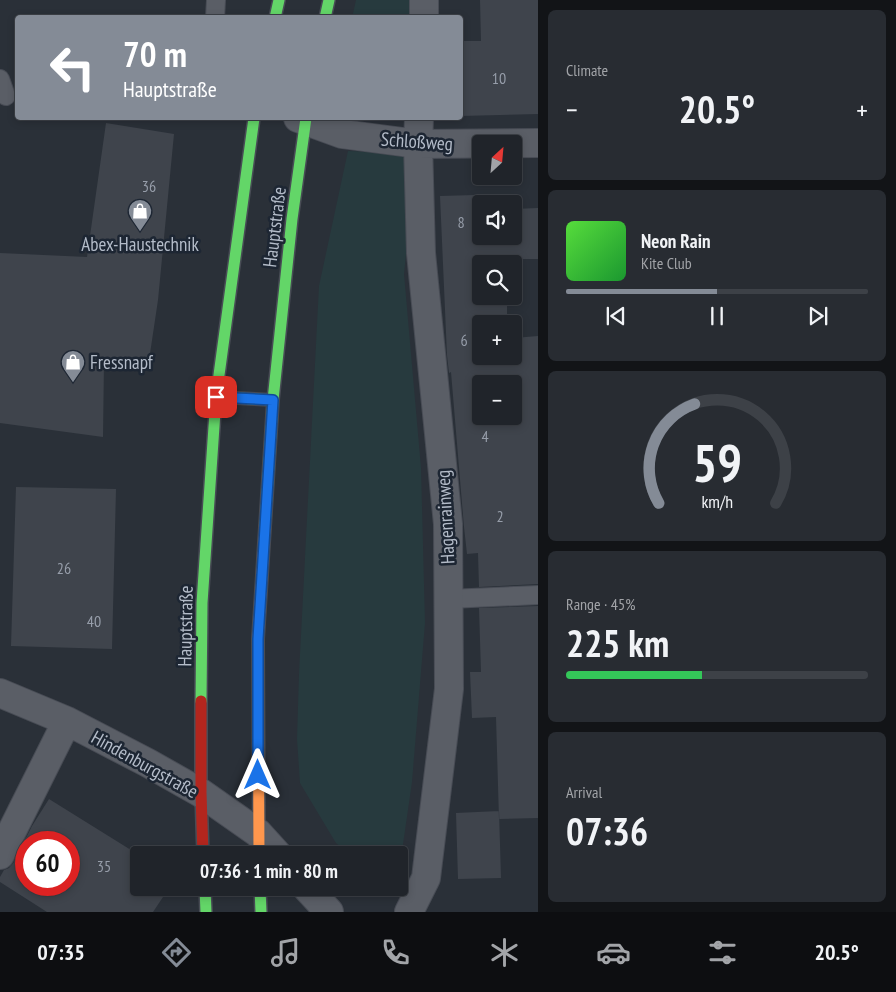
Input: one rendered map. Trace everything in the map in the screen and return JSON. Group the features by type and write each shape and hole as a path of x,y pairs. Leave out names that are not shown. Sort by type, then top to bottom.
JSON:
{"main road":[{"path":"276,15 279,0"},
{"path":"326,15 329,0"},
{"name":"Hauptstraße","path":"203,846 200,793 202,603 216,397 254,120"},
{"name":"Hauptstraße","path":"258,844 258,639 273,400 303,120"},
{"path":"216,397 273,400"},
{"path":"205,896 206,912"},
{"path":"260,896 261,912"}],"street":[{"path":"424,0 424,15"},
{"name":"Schloßweg","path":"308,120 342,134 418,144 538,143"},
{"name":"Hagenrainweg","path":"409,912 426,878 449,690 448,524 421,253 419,120"},
{"name":"Hindenburgstraße","path":"0,693 67,721 148,763 200,793 258,844"},
{"path":"0,855 67,721"},
{"path":"314,896 329,912"}],"lane":[{"path":"215,15 216,0"},
{"path":"0,79 6,96"},
{"path":"449,599 538,595"}],"green space":[{"path":"356,0 411,0 409,15 353,15"},
{"path":"348,151 411,153 408,235 404,274 421,468 425,623 412,782 403,846 340,846 300,783 297,739 299,674 319,286"}],"building":[{"path":"480,0 538,0 538,114 463,116 463,41 481,41"},
{"path":"106,123 174,134 158,300 148,367 104,361 103,437 0,423 0,253 87,257"},
{"path":"511,194 511,195 476,195"},
{"path":"472,195 472,245 522,245 522,209 538,208 538,259 522,259 522,255 472,255 472,305 507,305 507,315 472,315 472,365 522,365 522,337 538,336 538,584 479,587 478,553 467,554 451,372 449,373 440,196"},
{"path":"16,487 116,489 112,649 11,646"},
{"path":"538,606 538,818 499,819 496,717 472,718 470,672 481,672 479,608"},
{"path":"49,799 130,849 130,896 164,896 153,912 47,912 22,896 80,896 80,831 30,831"},
{"path":"499,811 501,878 458,879 456,813"},
{"path":"15,860 15,892 0,882 0,877 4,870 9,868"}],"traffic: fast":[{"path":"276,15 279,0"},
{"path":"326,15 329,0"},
{"path":"201,701 202,603 216,397 254,120"},
{"path":"265,527 273,400 292,219 306,120"},
{"path":"216,397 273,400"},
{"path":"205,896 206,912"},
{"path":"260,896 261,912"}],"traffic: slow":[{"path":"259,846 258,639 265,527"}],"traffic: jam":[{"path":"201,701 203,846"}],"place":[{"name":"Abex-Haustechnik","path":"140,232"},
{"name":"Fressnapf","path":"73,383"}],"route":[{"path":"216,397 273,400 258,639 258,775"}]}
